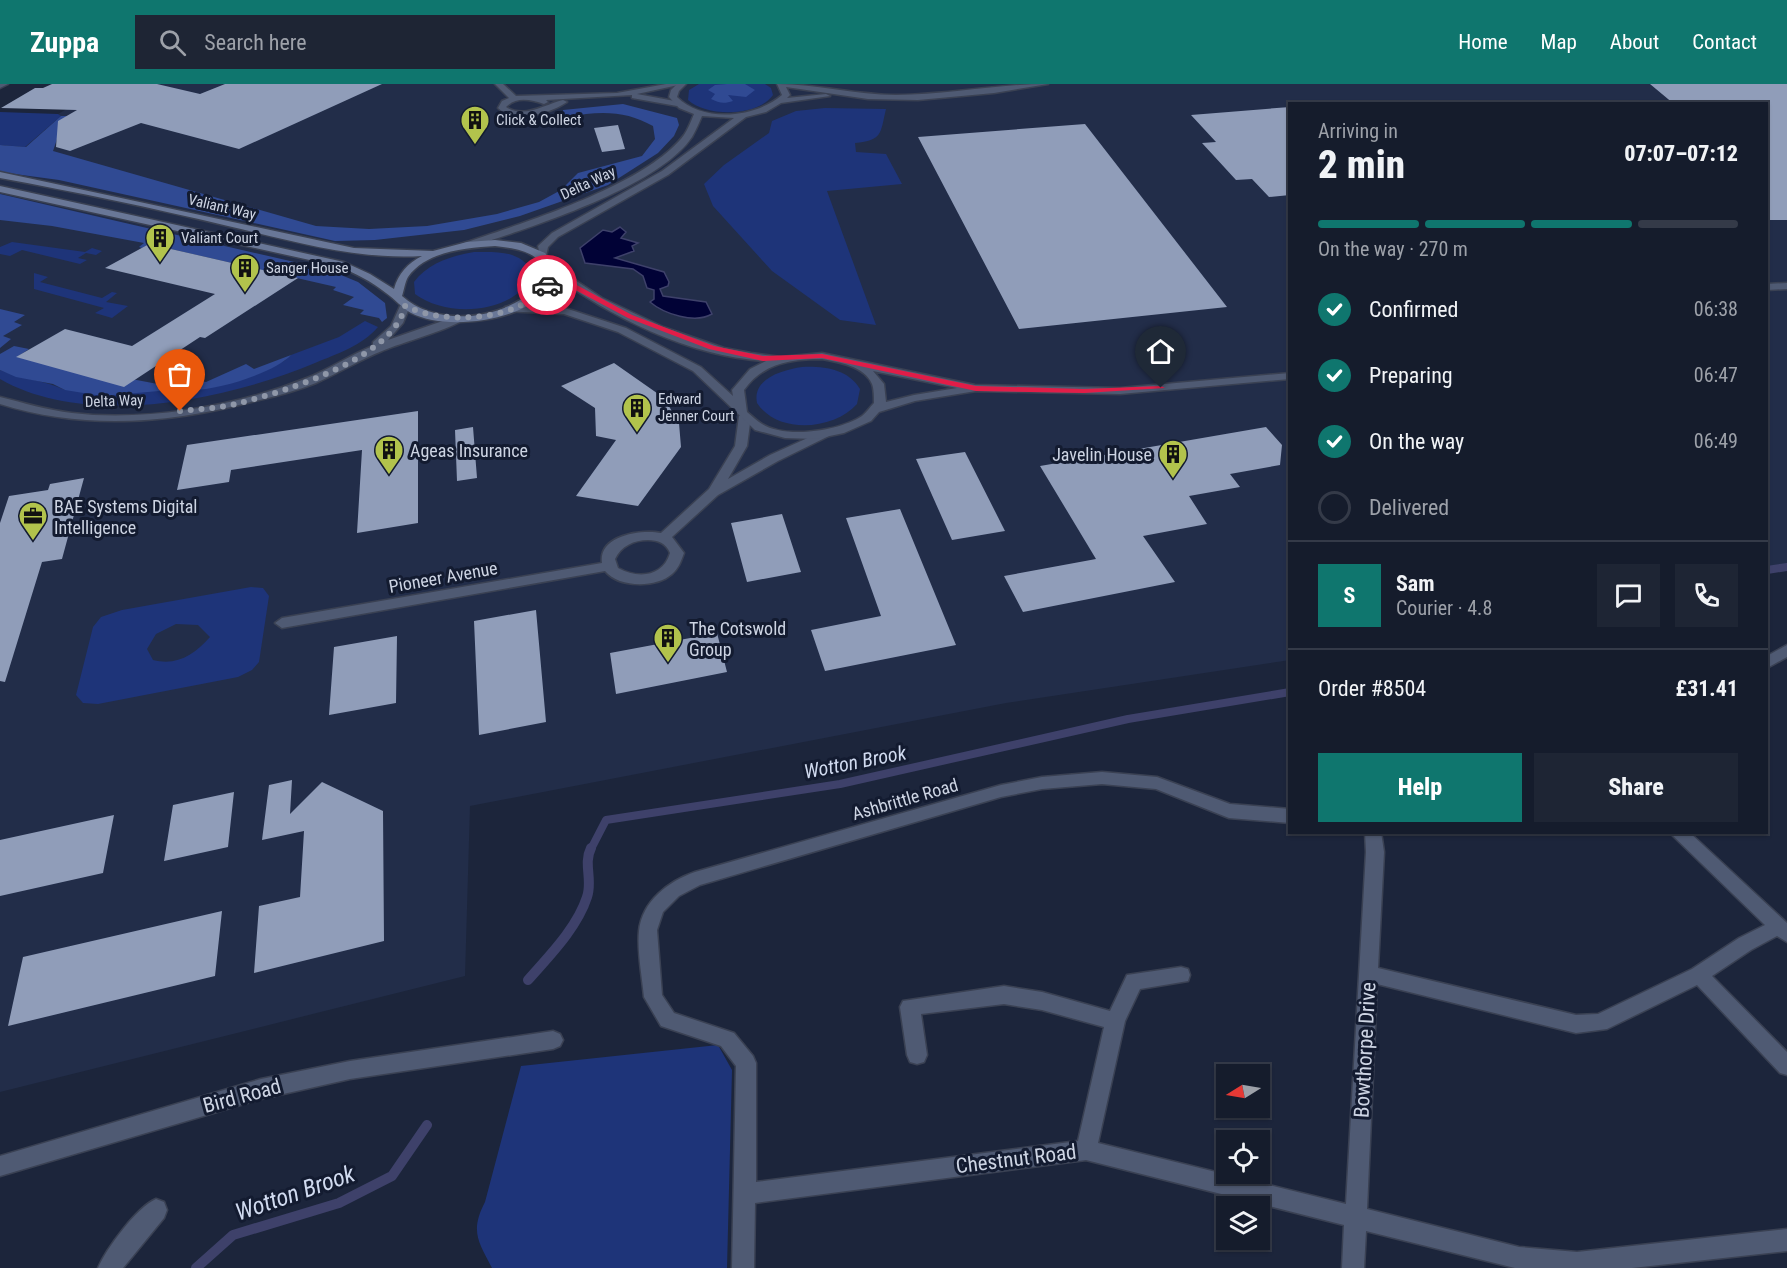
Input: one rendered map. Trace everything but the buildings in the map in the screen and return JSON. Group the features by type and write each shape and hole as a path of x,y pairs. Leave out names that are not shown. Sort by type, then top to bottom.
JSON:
{"main road":[{"name":"Valiant Way","path":"0,175 134,201 353,251 394,255 439,252"},
{"name":"Valiant Way","path":"0,189 340,264 371,277 397,296 405,306"},
{"path":"397,296 396,284 404,272 419,261 439,252 464,246 515,245 543,255 553,270 550,281 542,291 509,309 460,318 420,313 405,306"}],"street":[{"path":"499,84 514,99"},
{"path":"580,97 522,114 504,110 505,103 514,99 617,94 681,84"},
{"path":"677,104 673,97 675,90 681,84"},
{"path":"617,94 677,104 699,113 744,114 766,109 781,100 786,95 783,84 844,94 916,97 974,93 1044,84"},
{"path":"781,100 844,94"},
{"path":"535,98 543,101 543,107"},
{"name":"Delta Way","path":"464,246 560,213 642,174 694,130 699,113"},
{"name":"Delta Way","path":"543,255 543,246 555,235 665,173 744,114"},
{"path":"553,270 570,285 630,316 693,341 763,358 807,356 850,362 976,388"},
{"path":"1768,287 1787,286"},
{"name":"Delta Way","path":"365,353 394,331 403,319 405,306"},
{"path":"509,309 565,311 622,330 697,369 760,426 780,433 803,436 827,434"},
{"name":"Delta Way","path":"1,401 68,417 153,415 238,404 308,382 365,353 460,318"},
{"path":"713,492 741,446 742,412 736,399 738,390 751,373 776,361 807,356"},
{"path":"850,362 874,377 880,387 881,398 876,409"},
{"path":"663,538 713,492 774,458 827,434 856,425 876,409 914,398 976,388 1120,391 1288,376"},
{"path":"645,535 663,538 675,547 677,553 676,560 666,572 636,580 618,576 609,566 611,551 626,539 645,535"},
{"name":"Pioneer Avenue","path":"282,623 609,566"},
{"path":"1768,662 1787,650"},
{"name":"Ashbrittle Road","path":"744,1194 746,1063 727,1039 668,1020 653,996 648,930 656,909 673,891 695,879 1001,791 1042,783 1102,778 1157,783 1229,811 1288,816"},
{"name":"Bowthorpe Drive","path":"1353,1268 1358,1219 1375,852 1373,834"},
{"path":"1369,974 1576,1024 1600,1023 1699,975 1745,944 1783,930 1679,834"},
{"path":"1086,1150 1115,1022 1134,981 1182,975"},
{"path":"1699,975 1787,1066"},
{"path":"917,1055 910,1007 1004,995 1042,1001 1115,1022"},
{"name":"Bird Road","path":"0,1166 261,1089 350,1070 553,1040"},
{"name":"Chestnut Road","path":"744,1194 1086,1150 1519,1258 1577,1263 1787,1240"},
{"path":"743,1268 744,1194"},
{"path":"109,1268 156,1210"}],"shaded area":[{"path":"108,84 1787,84 1787,567 1768,570 1768,102 1288,102 1288,660 1006,703 470,806 465,976 0,1092 0,149"},
{"path":"699,84 765,84 771,88 773,95 766,102 744,111 719,112 696,106 688,100 689,90"},
{"path":"745,84 755,90 746,97 728,95 733,101 730,102 722,103 711,99 715,94 708,90 715,85"},
{"path":"623,104 677,118 679,125 674,136 658,153 608,185 520,216 464,230 375,240 335,241 59,180 0,172 0,145 26,147 61,116 76,116 57,139 53,151 316,226 369,229 427,226 497,214 539,202 561,190 578,173 642,156 655,139 653,126 645,122 621,114 604,113 563,119 563,110"},
{"path":"825,108 886,109 879,134 871,140 855,143 856,152 886,154 902,184 827,191 876,325 840,320 772,271 713,206 704,184 724,165 769,133 772,121 796,111"},
{"path":"0,112 61,116 25,147 0,145"},
{"path":"0,194 329,270 358,282 385,303 387,318 382,322 379,318 360,314 364,310 343,305 354,297 333,290 336,287 149,244 142,248 139,247 144,243 52,226 0,220"},
{"path":"620,227 626,232 621,238 638,243 632,246 634,251 615,258 664,272 669,282 668,286 660,289 663,296 706,302 712,314 689,318 671,314 650,302 654,299 654,290 647,288 643,276 633,269 585,263 580,248 603,230 612,232"},
{"path":"12,242 85,252 92,248 102,251 96,255 86,253 78,258 87,260 80,264 22,250 10,256 0,254 0,247"},
{"path":"474,252 515,256 528,265 534,273 525,287 512,297 480,308 445,307 415,294 414,282 433,265 449,258"},
{"path":"34,273 48,277 40,282 102,298 112,292 117,293 106,302 128,306 112,318 95,313 104,308 34,289"},
{"path":"0,309 25,315 14,322 22,325 3,336 11,339 0,348"},
{"path":"365,321 378,327 365,339 341,352 280,376 200,398 157,404 115,406 74,403 35,394 0,379 0,370 65,390 182,389 192,391 238,381 284,361 291,355 339,337"},
{"path":"14,346 29,349 17,357 168,386 172,383 182,385 191,379 206,382 246,364 254,369 291,355 271,369 223,386 102,396 65,390 53,384 16,377 0,370 0,354"},
{"path":"802,367 827,368 849,377 860,389 857,404 847,413 821,424 792,424 766,413 757,403 759,387 764,381 778,373"},
{"path":"251,587 263,588 269,596 259,662 252,670 238,677 98,704 83,703 76,695 93,627 101,617 122,610","holes":["176,624 198,625 210,637 198,649 177,660 153,660 147,649 156,634"]},
{"path":"718,1045 732,1070 727,1268 492,1268 480,1243 478,1221 521,1066"}],"waterway":[{"name":"Wotton Brook","path":"1768,570 1787,567"},
{"name":"Wotton Brook","path":"591,849 606,820 840,784 1128,719 1288,692"},
{"name":"Wotton Brook","path":"528,980 577,920 589,891 588,860 591,848"},
{"name":"Wotton Brook","path":"196,1268 233,1235 339,1203 392,1176 427,1125"}],"way so far":[{"path":"180,411 238,404 308,382 365,353 394,331 403,319 405,306 420,313 439,317 460,318 486,315 528,301 547,285"}],"place":[{"name":"Click & Collect","path":"475,146"},
{"name":"Valiant Court","path":"160,264"},
{"name":"Sanger House","path":"245,294"},
{"name":"Edward Jenner Court","path":"637,434"},
{"name":"Ageas Insurance","path":"389,476"},
{"name":"Javelin House","path":"1173,480"},
{"name":"BAE Systems Digital Intelligence","path":"33,542"},
{"name":"The Cotswold Group","path":"668,664"}],"route":[{"path":"547,285 553,270 570,285 630,316 712,348 739,354 763,358 807,356 837,358 976,388 1067,391 1161,388"}]}
